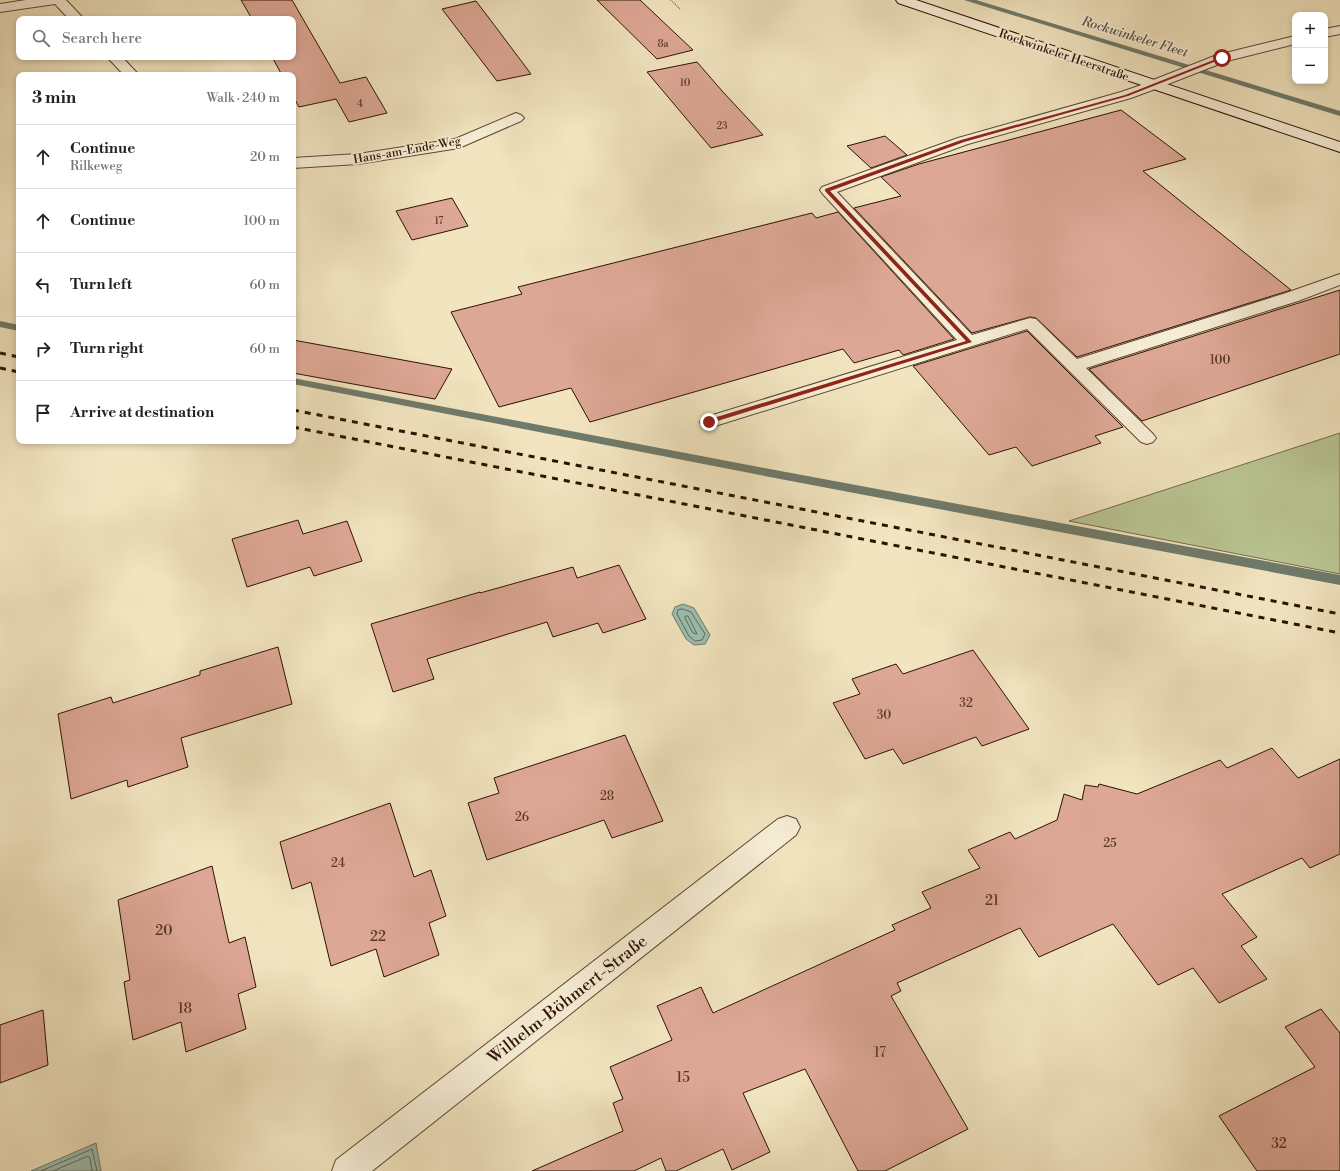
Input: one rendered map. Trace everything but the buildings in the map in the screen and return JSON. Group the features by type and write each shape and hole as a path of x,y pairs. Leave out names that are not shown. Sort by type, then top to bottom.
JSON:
{"street":[{"path":"0,8 53,0"},
{"path":"59,0 74,16"},
{"name":"Rockwinkeler Heerstraße","path":"903,0 1340,147"},
{"path":"1328,32 1340,30"},
{"path":"1153,85 1222,58 1292,41"},
{"path":"117,60 129,72"},
{"name":"Hans-am-Ende-Weg","path":"296,163 358,159 459,143 516,118"},
{"name":"Wilhelm-Böhmert-Straße","path":"346,1171 787,828"}],"lane":[{"path":"969,342 827,190 963,141 1126,96 1153,85"},
{"path":"1074,366 1292,296 1340,279"},
{"path":"709,422 1030,323 1147,438"}],"path":[{"path":"672,0 680,9"}],"green space":[{"path":"1340,433 1340,574 1069,521"}],"water":[{"path":"683,604 694,608 710,635 705,644 694,645 686,639 672,614 675,607"},
{"path":"96,1143 101,1171 31,1171"}],"waterway":[{"name":"Rockwinkeler Fleet","path":"968,0 1340,114"},
{"path":"0,324 16,327"},
{"path":"296,382 775,474 1340,580"}],"railway":[{"path":"0,353 16,356"},
{"path":"0,368 16,371"},
{"path":"296,411 1340,614"},
{"path":"296,428 1340,633"}],"route":[{"path":"709,422 969,342 827,190 963,141 1126,96 1222,58"}]}
